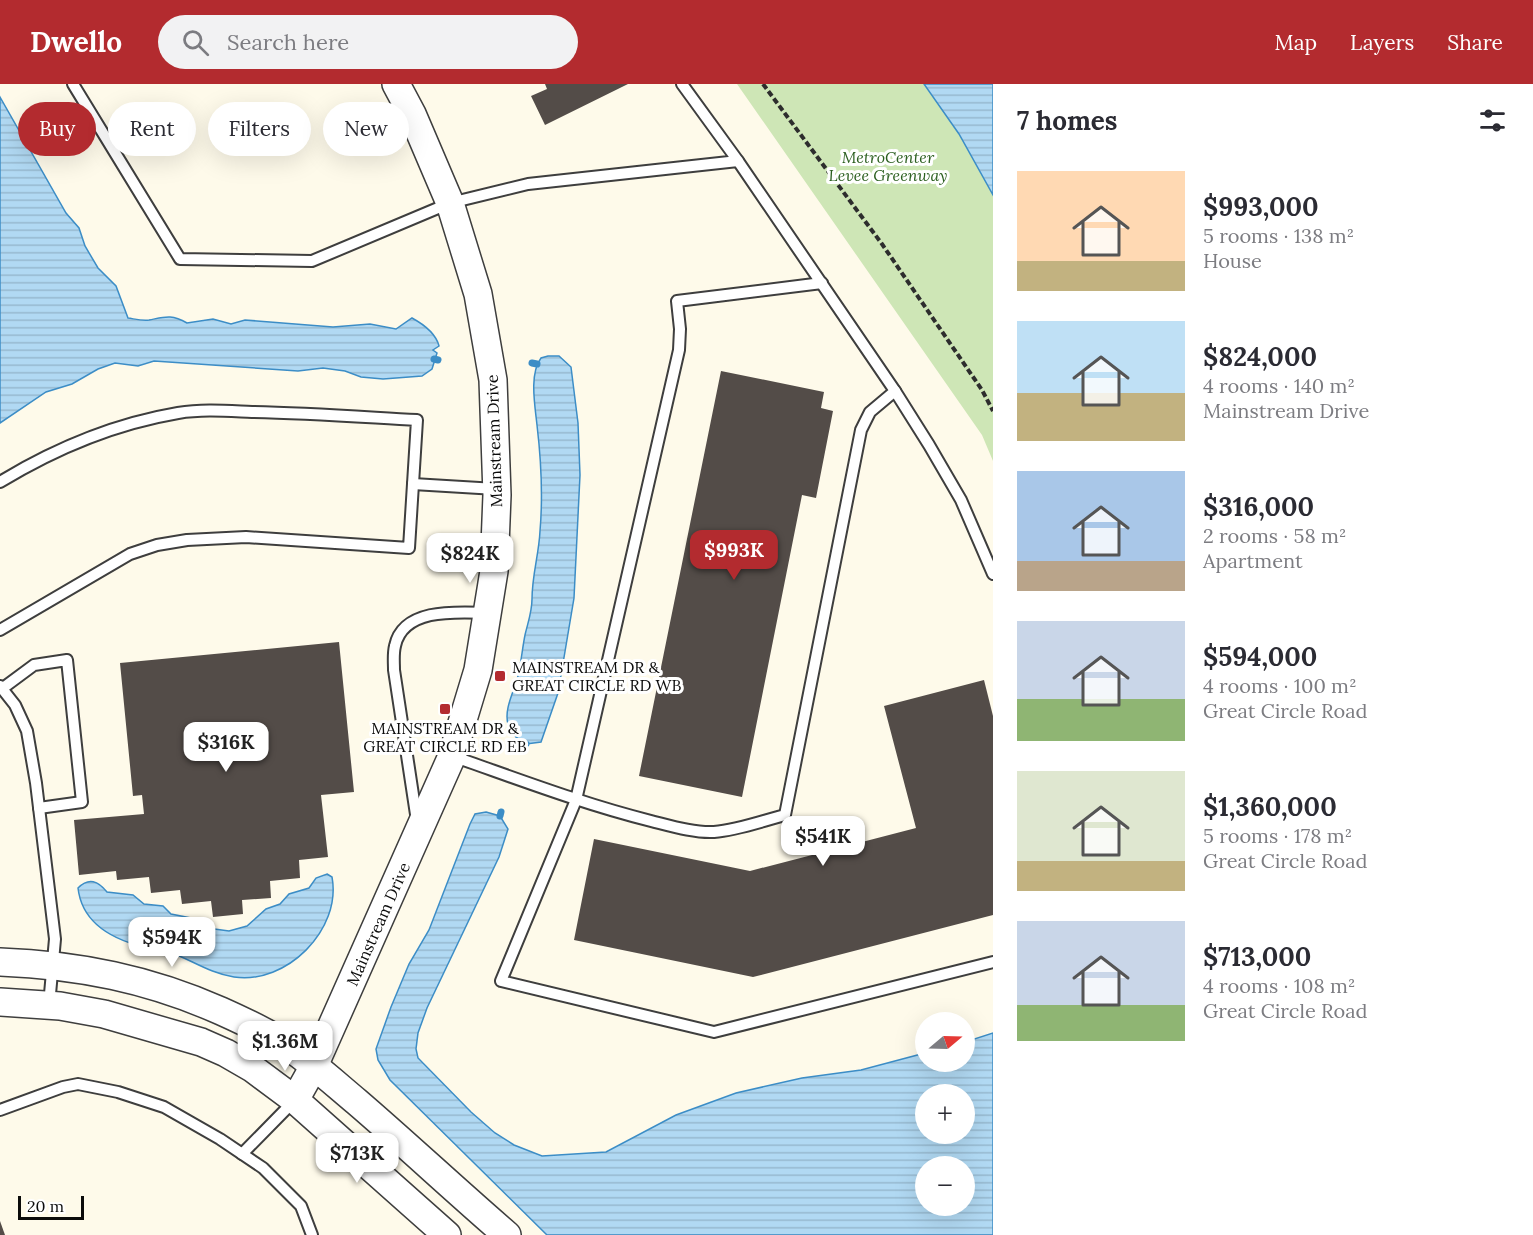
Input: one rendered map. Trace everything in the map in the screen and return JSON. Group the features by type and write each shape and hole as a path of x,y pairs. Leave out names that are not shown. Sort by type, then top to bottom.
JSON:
{"street":[{"name":"Mainstream Drive","path":"295,1100 314,1066 452,756 478,670 494,571 497,489 493,380 478,294 450,203 412,114 396,84"},
{"path":"0,962 75,968 138,980 198,1001 281,1041 409,1147 507,1235"},
{"path":"0,1002 49,1005 104,1014 201,1042 252,1068 295,1100 447,1235"}],"lane":[{"path":"73,84 180,259 312,261 450,203 528,184 738,161"},
{"path":"682,84 738,161 895,390 961,500 993,574"},
{"path":"822,283 676,301 680,329 679,350 576,800 501,981 714,1032 993,962"},
{"path":"452,756 576,800 642,819 706,832 729,830 785,815 861,430 870,412 895,390"},
{"path":"0,482 45,455 104,431 178,413 206,410 290,412 417,420 409,548 246,537 187,540 157,545 130,554 0,630"},
{"path":"413,484 497,489"},
{"path":"418,833 394,670 395,645 405,628 420,618 454,612 489,613"},
{"path":"39,808 82,802 67,660 34,665 1,687 15,705 27,731 39,808 55,939 49,1005"},
{"path":"0,1110 63,1087 78,1084 118,1092 164,1107 220,1139 263,1168 301,1206 312,1235"},
{"path":"242,1154 295,1100"}],"path":[{"path":"762,84 882,244 982,390 993,411"}],"green space":[{"name":"MetroCenter Levee Greenway","path":"737,84 924,84 959,134 993,195 993,461 982,435"}],"water":[{"path":"924,84 993,84 993,195 959,134"},
{"path":"0,97 18,129 18,156 34,156 66,213 79,228 85,246 98,268 116,286 128,318 146,320 172,317 187,323 213,319 231,324 245,320 333,327 370,324 396,329 412,318 435,337 439,346 433,350 437,353 432,369 422,376 383,379 361,377 345,371 323,368 298,371 154,361 138,366 115,363 98,369 72,384 46,392 0,423"},
{"path":"559,356 571,367 578,423 580,475 574,598 558,693 541,742 526,744 511,731 507,713 531,613 541,504 540,451 534,381 537,365 541,358"},
{"path":"486,812 500,816 508,829 499,857 427,1008 418,1033 416,1049 418,1058 495,1133 514,1145 542,1156 606,1152 676,1115 736,1093 802,1078 861,1070 915,1056 915,1072 975,1072 975,1039 993,1033 993,1235 547,1235 390,1080 378,1060 376,1049 391,1007 409,964 429,930 475,814"},
{"path":"327,874 332,877 333,897 328,916 319,934 306,950 290,963 273,972 254,977 225,975 161,949 132,944 110,934 100,928 85,911 78,888 86,882 93,882 107,892 133,895 144,904 163,906 171,914 191,918 207,928 229,931 247,926 266,909 280,904 289,894 309,888 316,878"}],"building":[{"path":"545,84 628,84 545,125 531,96 547,89"},
{"path":"721,371 824,392 821,408 833,411 816,498 802,495 742,797 639,776"},
{"path":"339,642 354,792 321,795 328,857 299,860 300,878 270,881 271,898 242,900 243,914 213,917 211,901 182,904 180,890 151,893 149,877 117,880 116,871 79,875 74,820 144,814 142,795 133,796 120,663"},
{"path":"984,680 993,716 993,915 753,977 574,940 594,839 750,871 916,828 884,706"},
{"path":"0,1221 5,1235 0,1235"}],"waterway":[{"path":"434,359 438,360"},
{"path":"532,363 537,364"},
{"path":"524,748 526,744"},
{"path":"500,816 501,812"}],"place":[{"name":"MAINSTREAM DR & GREAT CIRCLE RD WB","path":"500,676"},
{"name":"MAINSTREAM DR & GREAT CIRCLE RD EB","path":"445,709"}]}
